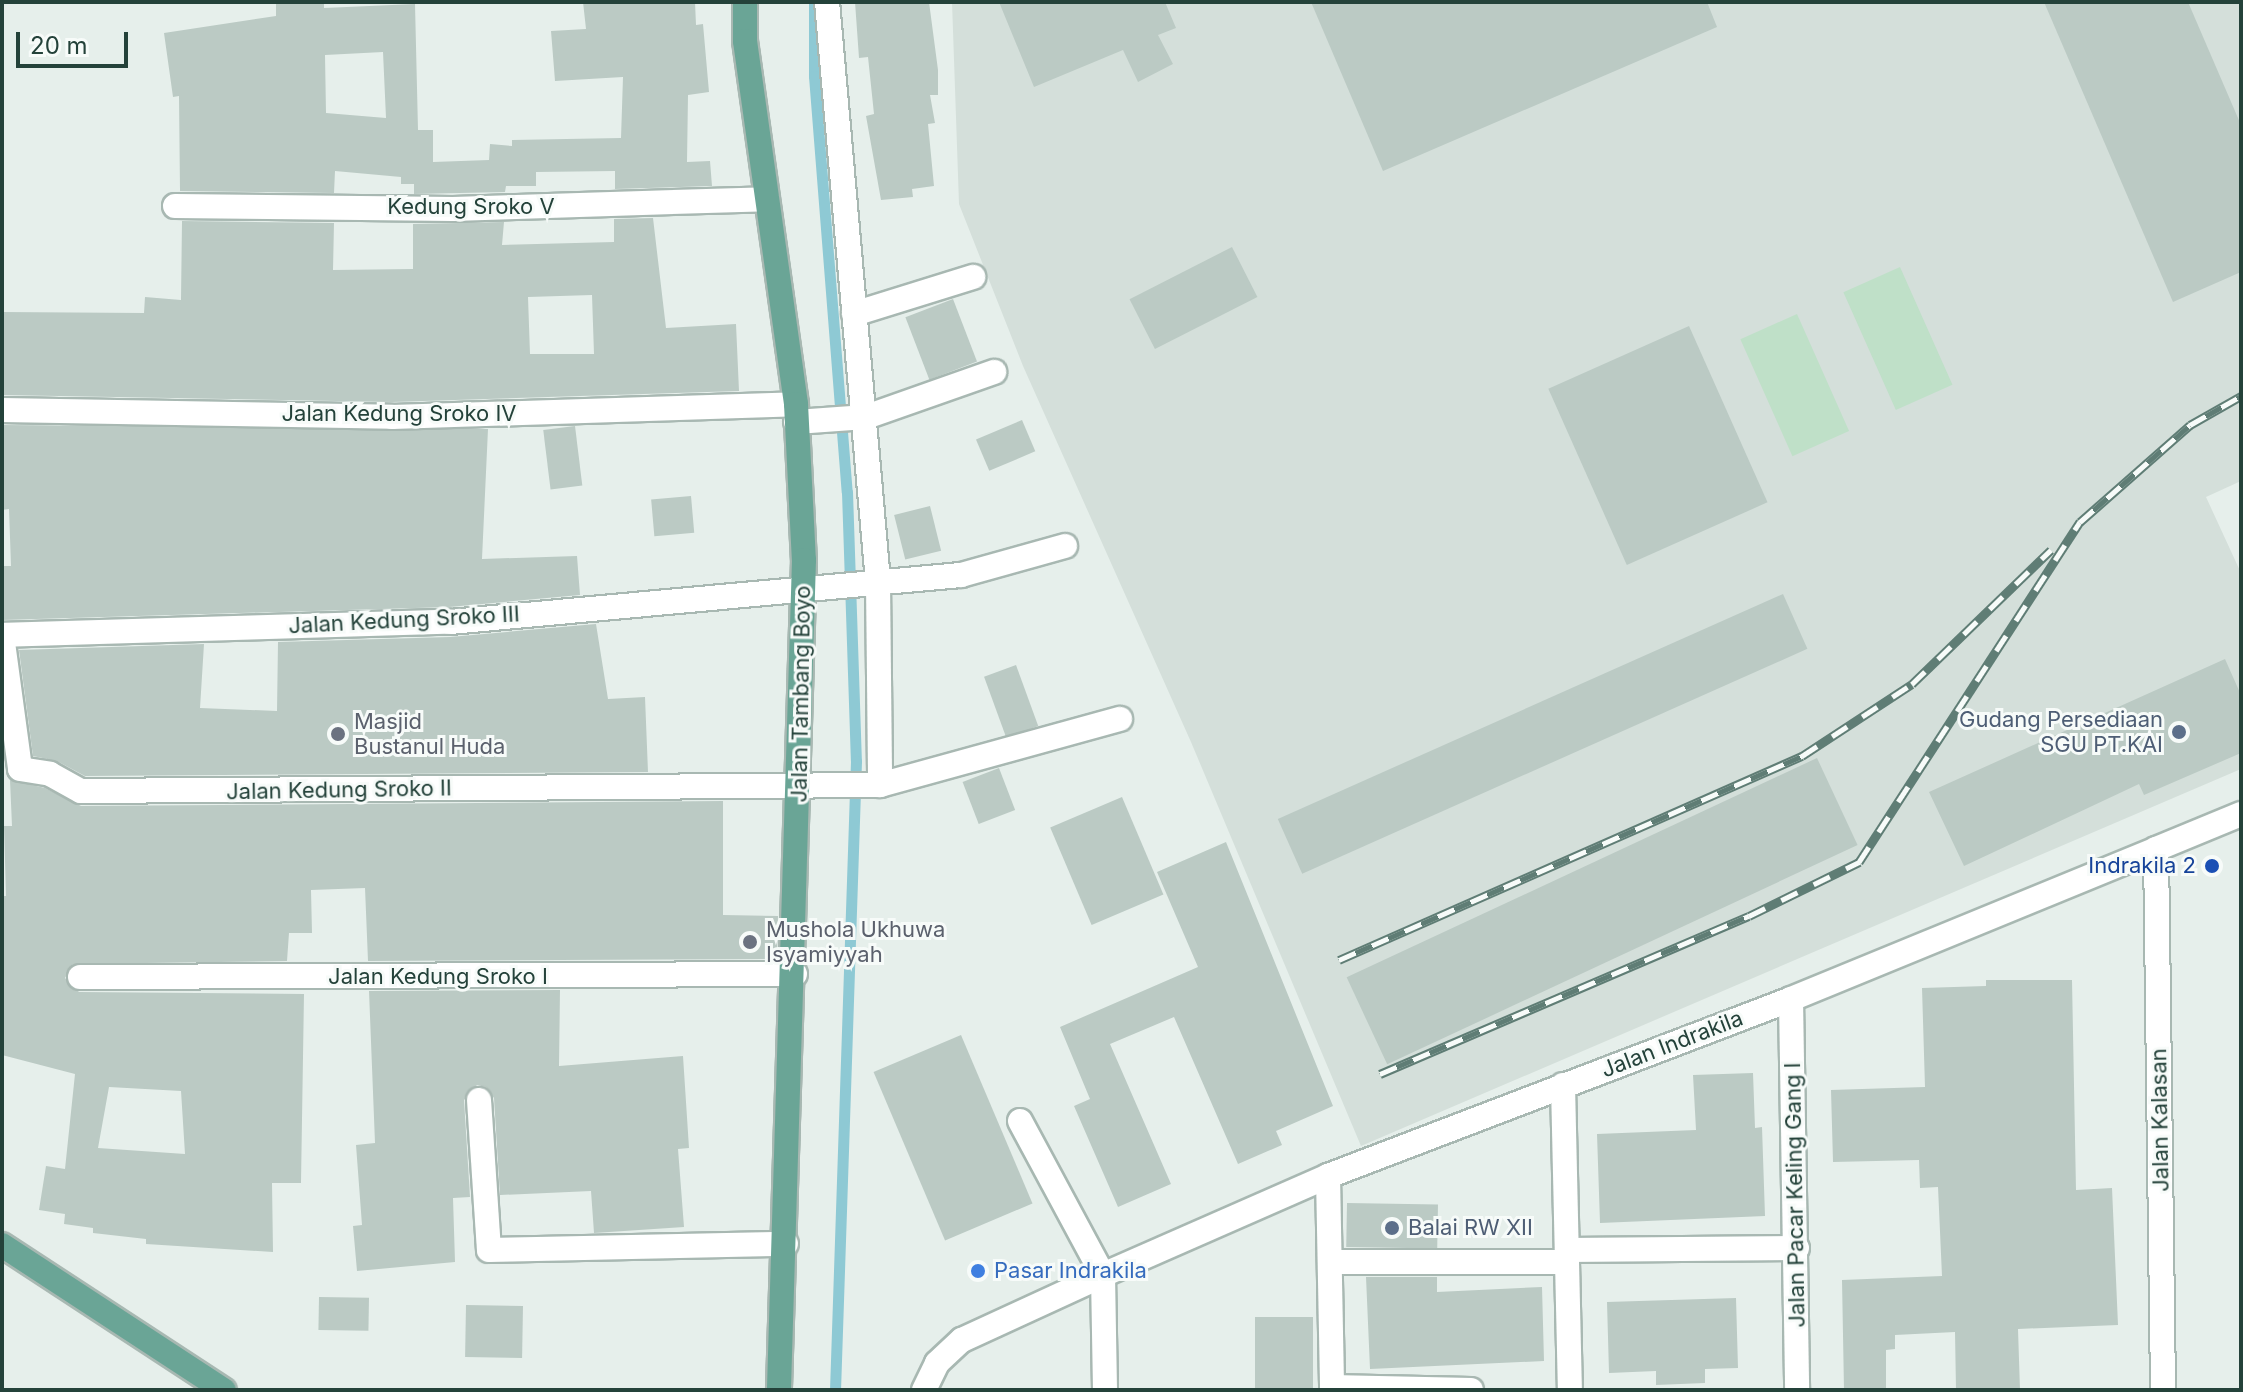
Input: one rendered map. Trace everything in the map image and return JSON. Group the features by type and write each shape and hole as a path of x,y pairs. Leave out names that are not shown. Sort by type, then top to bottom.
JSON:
{"main road":[{"name":"Jalan Tambang Boyo","path":"745,2 745,41 801,416 814,588 810,785 795,974 779,1390"},
{"path":"2,1245 224,1390"}],"street":[{"path":"827,2 873,583 873,786"},
{"name":"Kedung Sroko V","path":"175,206 453,209 767,199"},
{"path":"854,314 973,277"},
{"name":"Jalan Kedung Sroko IV","path":"2,410 392,417 859,418 994,372"},
{"name":"Jalan Kedung Sroko III","path":"2,635 450,622 974,572 1065,546"},
{"name":"Jalan Kedung Sroko II","path":"2,635 20,769 50,774 81,791 810,785"},
{"path":"810,785 873,786 1120,719"},
{"name":"Jalan Indrakila","path":"924,1390 937,1363 962,1340 1328,1176 1791,999 2241,814"},
{"name":"Jalan Kalasan","path":"2156,849 2163,1390"},
{"name":"Jalan Kedung Sroko I","path":"80,977 795,974"},
{"name":"Jalan Pacar Keling Gang I","path":"1791,999 1797,1390"},
{"path":"1563,1085 1570,1390"},
{"path":"479,1100 489,1250 786,1244"},
{"path":"1020,1121 1103,1275 1105,1390"},
{"path":"1328,1176 1332,1388 1471,1390"},
{"path":"1330,1262 1797,1248"}],"shaded area":[{"path":"952,2 2241,2 2241,481 2206,497 2241,573 2241,769 1361,1146 1191,742 1023,366 959,204"}],"green space":[{"path":"1900,267 1952,385 1896,410 1843,292"},
{"path":"1797,314 1849,431 1792,456 1740,339"}],"building":[{"path":"276,2 324,2 324,8 415,4 418,130 433,130 433,162 489,160 490,144 512,146 512,140 621,138 623,77 555,81 551,31 586,29 583,2 695,2 696,25 703,24 709,92 688,95 687,162 710,161 712,186 615,189 615,171 536,172 536,186 506,186 505,192 414,194 414,184 401,184 401,177 335,171 334,193 180,191 179,96 173,97 164,33 276,16","holes":["383,52 386,118 326,113 325,55"]},
{"path":"855,2 929,2 938,70 938,95 930,95 935,123 928,124 934,186 912,189 913,197 881,200 866,116 874,114 868,57 859,58"},
{"path":"999,2 1165,2 1176,28 1158,35 1173,64 1138,82 1123,50 1034,87"},
{"path":"1311,2 1707,2 1717,27 1383,171"},
{"path":"2044,2 2188,2 2241,125 2241,272 2173,302"},
{"path":"653,218 666,328 736,324 739,391 392,402 2,395 2,312 144,313 145,297 181,300 182,221 334,223 333,270 413,269 413,224 504,222 502,245 614,242 614,219","holes":["592,295 594,354 530,354 528,297"]},
{"path":"1232,247 1257,297 1155,349 1130,299"},
{"path":"953,299 977,362 929,380 905,317"},
{"path":"1689,326 1768,502 1627,565 1548,389"},
{"path":"1022,420 1035,451 989,471 976,440"},
{"path":"2,425 488,429 482,559 577,556 580,595 449,607 2,620 2,566 11,566 9,509 2,510"},
{"path":"575,426 582,486 551,489 543,430"},
{"path":"691,496 694,533 654,536 651,499"},
{"path":"930,506 941,551 905,560 894,515"},
{"path":"1783,594 1807,649 1302,874 1278,819"},
{"path":"596,624 608,699 645,697 648,772 85,776 57,761 33,756 19,650 204,644 200,708 277,711 278,642 450,637"},
{"path":"2225,659 2241,695 2241,753 2144,795 2139,784 1964,866 1929,792"},
{"path":"1016,665 1038,726 1006,738 984,677"},
{"path":"1817,758 1858,845 1387,1064 1347,977"},
{"path":"999,768 1015,810 979,824 963,782"},
{"path":"10,780 45,788 81,806 723,801 723,915 778,916 777,959 368,961 365,888 311,890 312,933 289,933 287,961 73,964 65,978 79,992 304,994 301,1183 272,1183 273,1252 146,1244 146,1239 93,1233 93,1228 64,1224 65,1214 39,1210 46,1166 65,1169 75,1074 2,1055 2,896 6,896 4,826 12,826","holes":["109,1087 181,1091 185,1154 98,1148"]},
{"path":"1122,797 1163,895 1092,925 1050,827"},
{"path":"1226,842 1333,1106 1276,1131 1282,1145 1238,1164 1174,1017 1110,1044 1171,1184 1118,1207 1074,1106 1090,1099 1060,1027 1198,967 1157,872"},
{"path":"1986,980 2072,980 2076,1190 2112,1188 2118,1325 2018,1329 2020,1390 1956,1390 1955,1332 1895,1335 1895,1349 1886,1350 1886,1390 1844,1390 1842,1280 1942,1276 1938,1187 1920,1188 1919,1160 1833,1162 1831,1090 1925,1087 1922,988 1986,986"},
{"path":"560,990 559,1066 683,1056 689,1148 678,1149 684,1227 594,1233 591,1191 500,1195 494,1098 486,1087 477,1085 464,1100 470,1197 453,1198 455,1262 357,1271 353,1226 362,1225 356,1145 375,1143 369,991"},
{"path":"961,1035 1033,1203 945,1241 874,1072"},
{"path":"1753,1073 1755,1128 1762,1127 1765,1216 1600,1223 1597,1134 1696,1130 1693,1075"},
{"name":"Balai RW XII","path":"1347,1203 1438,1205 1437,1249 1346,1247"},
{"path":"1366,1277 1437,1277 1437,1292 1542,1287 1544,1361 1370,1369"},
{"path":"319,1297 369,1298 368,1331 318,1330"},
{"path":"1736,1298 1738,1368 1705,1369 1705,1383 1656,1385 1656,1371 1609,1373 1607,1302"},
{"path":"466,1305 523,1306 522,1358 465,1357"},
{"path":"1255,1317 1313,1317 1313,1390 1255,1390"}],"waterway":[{"path":"814,2 814,76 847,492 856,761 835,1390"}],"railway":[{"path":"1380,1074 1749,916 1859,862 2080,522 2190,425 2241,396"},
{"path":"1339,960 1802,756 1912,684 2051,550"}],"place":[{"name":"Gudang Persediaan SGU PT.KAI","path":"2179,732"},
{"name":"Masjid Bustanul Huda","path":"338,734"},
{"name":"Indrakila 2","path":"2212,866"},
{"name":"Mushola Ukhuwa Isyamiyyah","path":"750,942"},
{"name":"Balai RW XII","path":"1392,1228"},
{"name":"Pasar Indrakila","path":"978,1271"}]}
